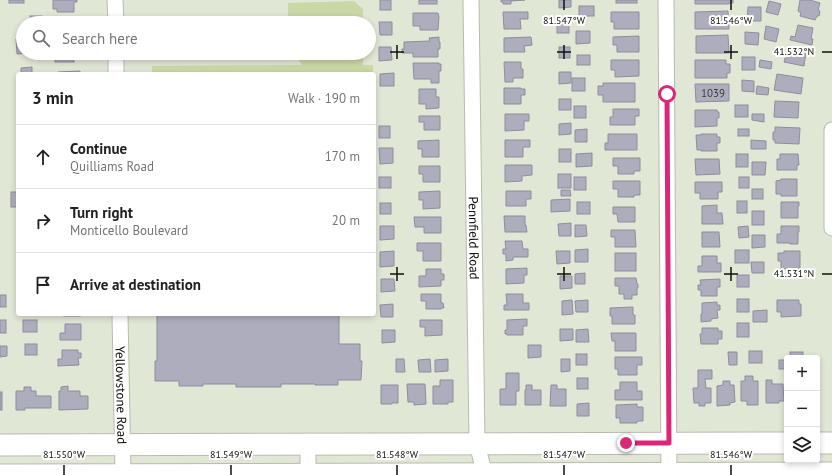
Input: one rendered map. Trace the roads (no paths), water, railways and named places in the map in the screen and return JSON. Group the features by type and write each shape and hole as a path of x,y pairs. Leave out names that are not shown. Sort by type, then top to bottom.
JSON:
{"main road":[{"path":"0,445 784,443"},
{"path":"820,443 832,443"},
{"path":"0,475 832,473"}],"street":[{"path":"115,0 116,16"},
{"name":"Pennfield Road","path":"471,0 477,444 485,474"},
{"path":"666,0 669,474"},
{"path":"116,60 116,72"},
{"path":"832,130 832,228"},
{"name":"Yellowstone Road","path":"120,316 123,475"},
{"path":"308,444 308,475"}]}
